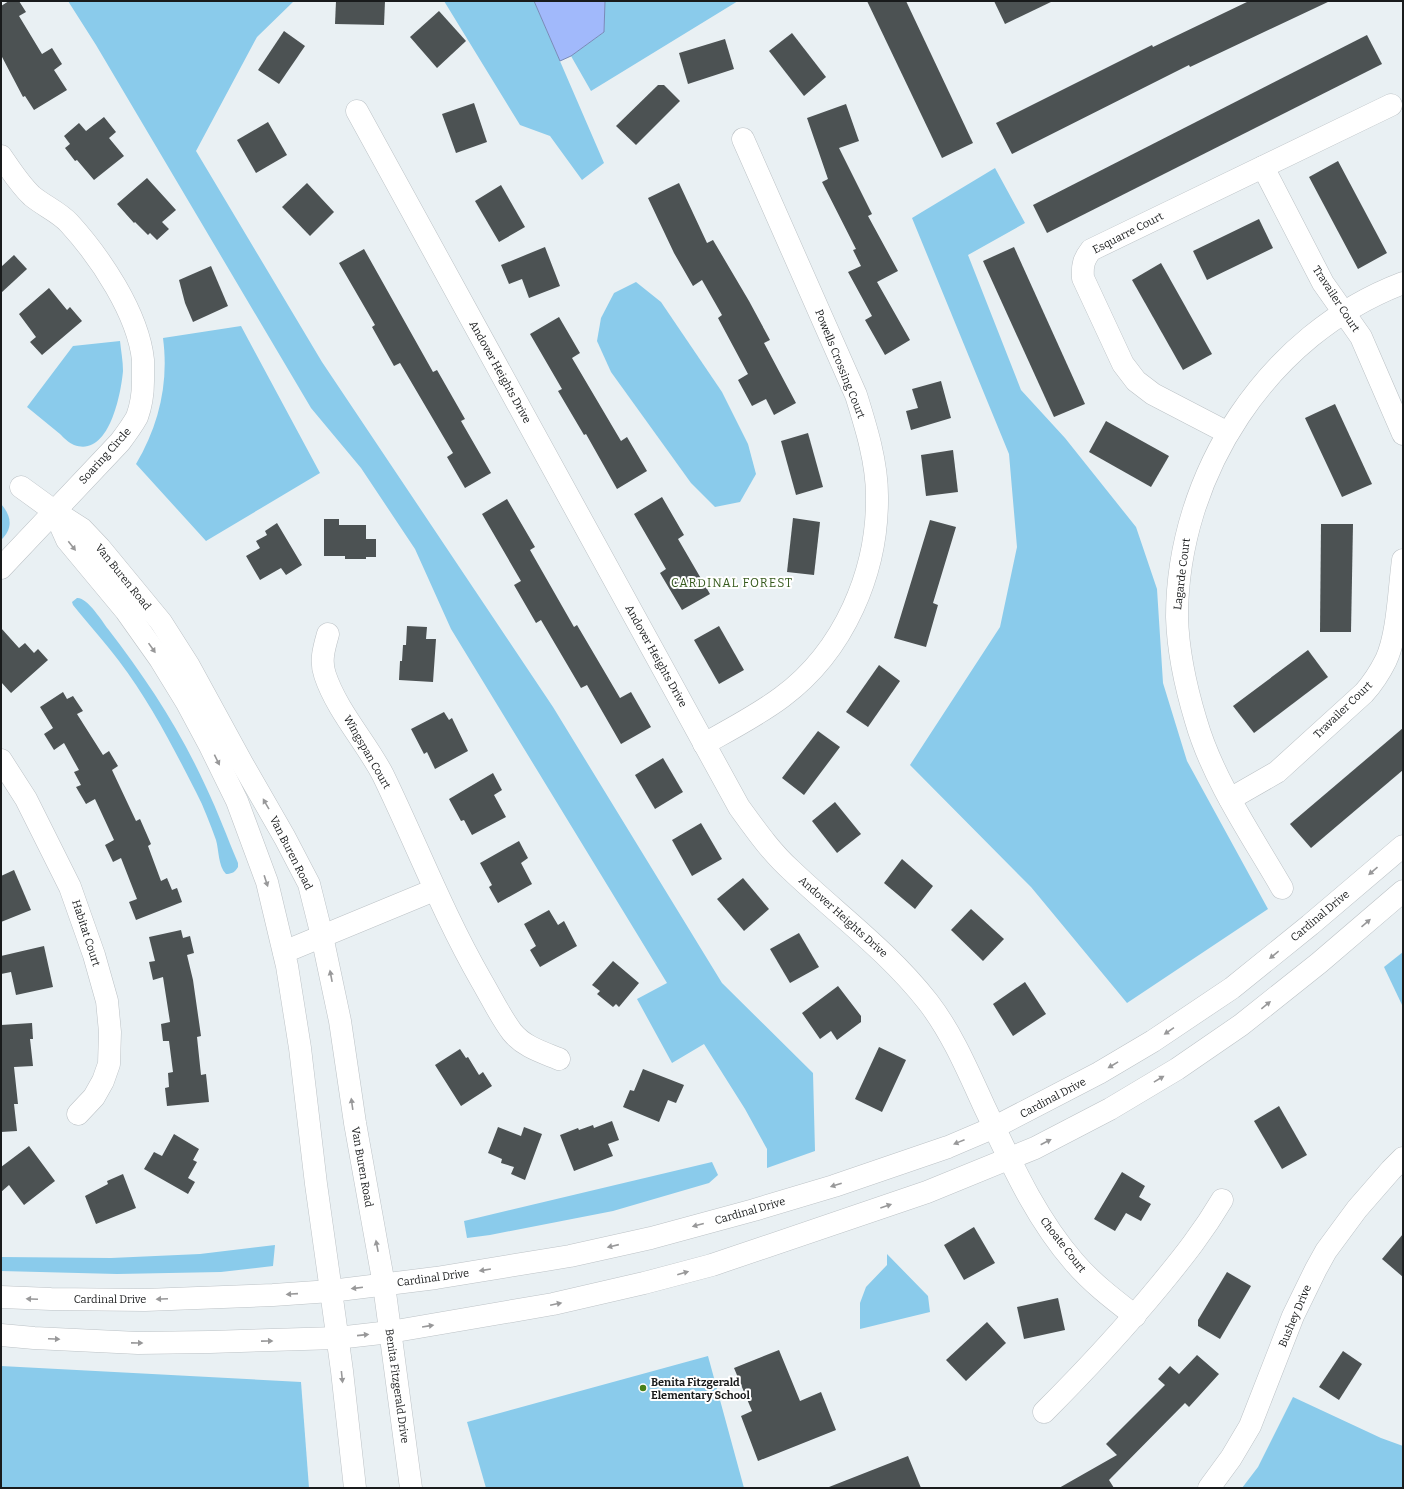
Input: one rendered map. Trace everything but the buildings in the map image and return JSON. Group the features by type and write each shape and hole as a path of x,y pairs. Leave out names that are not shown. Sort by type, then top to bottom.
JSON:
{"street":[{"name":"Esquarre Court","path":"1228,433 1153,394 1136,381 1123,364 1083,278 1082,267 1085,258 1091,250 1391,105"},
{"name":"Andover Heights Drive","path":"357,111 739,807 763,840 790,870 873,942 902,971 929,1004 952,1039 1010,1158"},
{"name":"Powells Crossing Court","path":"704,744 756,715 783,697 803,680 825,655 843,628 860,593 869,566 875,531 877,496 875,471 866,429 856,395 743,139"},
{"name":"Soaring Circle","path":"1,156 32,196 68,222 94,252 113,281 129,315 138,336 143,360 141,402 137,416 131,428 120,442 1,568"},
{"name":"Travailer Court","path":"1262,167 1323,283 1360,337 1403,434"},
{"name":"Lagarde Court","path":"1282,888 1230,799 1211,761 1196,723 1180,651 1177,618 1179,578 1185,539 1196,501 1211,464 1228,433 1253,396 1277,366 1311,335 1343,312 1384,290 1403,283"},
{"name":"Van Buren Road","path":"21,487 82,529 100,548 161,622 190,666 309,884 322,936 340,1021 355,1123 384,1285"},
{"name":"Van Buren Road","path":"54,511 67,540 126,611 160,659 187,703 237,801 267,882 284,952 300,1048 330,1291"},
{"name":"Travailer Court","path":"1230,799 1277,772 1364,693 1376,679 1386,659 1393,637 1403,560"},
{"name":"Wingspan Court","path":"328,634 322,661 327,682 382,773 434,890 471,963 516,1036 529,1046 559,1059"},
{"name":"Habitat Court","path":"1,760 26,799 70,887 94,955 107,1001 110,1032 109,1064 103,1081 94,1096 78,1114"},
{"name":"Cardinal Drive","path":"1,1297 51,1300 145,1300 273,1295 384,1285 570,1256 651,1238 754,1210 834,1186 948,1147 1018,1116 1099,1074 1153,1041 1232,988 1310,925 1403,846"},
{"path":"284,952 434,890"},
{"path":"1,1335 138,1343 337,1338 390,1332 553,1304 644,1284 712,1265 927,1192 1035,1148 1110,1109 1189,1060 1241,1025 1319,963 1403,891"},
{"name":"Choate Court","path":"1010,1158 1030,1199 1046,1225 1074,1262 1101,1290 1135,1316"},
{"name":"Bushey Drive","path":"1209,1488 1231,1458 1250,1426 1293,1316 1326,1251 1357,1209 1403,1158"},
{"path":"1044,1412 1098,1358 1135,1316 1196,1240 1222,1200"},
{"name":"Benita Fitzgerald Drive","path":"384,1285 411,1488"},
{"path":"330,1291 355,1488"}],"shaded area":[{"path":"68,1 294,1 257,37 196,151 322,362 553,707 722,983 813,1073 815,1151 767,1168 767,1149 745,1109 704,1044 672,1063 637,999 667,983 451,629 415,549 361,468 311,408 96,45"},
{"path":"444,1 534,1 604,163 582,180 550,136 520,125"},
{"path":"534,1 605,1 604,32 571,56 560,61"},
{"path":"605,1 738,1 591,91 571,56 604,32"},
{"path":"995,168 1025,223 968,255 1021,390 1065,438 1136,527 1157,589 1163,683 1187,761 1268,909 1127,1003 1031,887 910,765 1000,627 1017,547 1009,454 912,218"},
{"path":"636,282 661,302 722,392 748,444 756,474 740,502 715,507 691,483 611,372 597,341 601,318 614,293"},
{"path":"241,326 320,473 206,541 136,464 151,434 160,403 165,371 163,338"},
{"path":"120,341 123,371 116,408 111,422 96,442 86,446 72,444 27,407 73,346"},
{"path":"1,504 7,513 10,522 8,531 1,540"},
{"path":"77,598 90,605 98,615 136,666 174,725 206,787 238,863 236,870 230,874 226,874 221,867 216,840 199,798 160,725 141,692 119,661 73,605 72,602"},
{"path":"1403,952 1403,1007 1384,967"},
{"path":"712,1162 718,1175 709,1183 613,1211 490,1235 467,1238 464,1221"},
{"path":"275,1245 273,1266 221,1272 117,1274 1,1271 1,1257 111,1258 200,1254"},
{"path":"887,1254 928,1296 930,1312 860,1329 860,1303 866,1287 887,1265"},
{"path":"708,1356 744,1488 486,1488 467,1422"},
{"path":"1,1366 301,1382 309,1488 1,1488"},
{"path":"1293,1397 1381,1438 1403,1446 1403,1488 1242,1488 1258,1467"}],"place":[{"name":"Benita Fitzgerald Elementary School","path":"643,1388"}],"district":[{"name":"CARDINAL FOREST","path":"732,583"}]}
